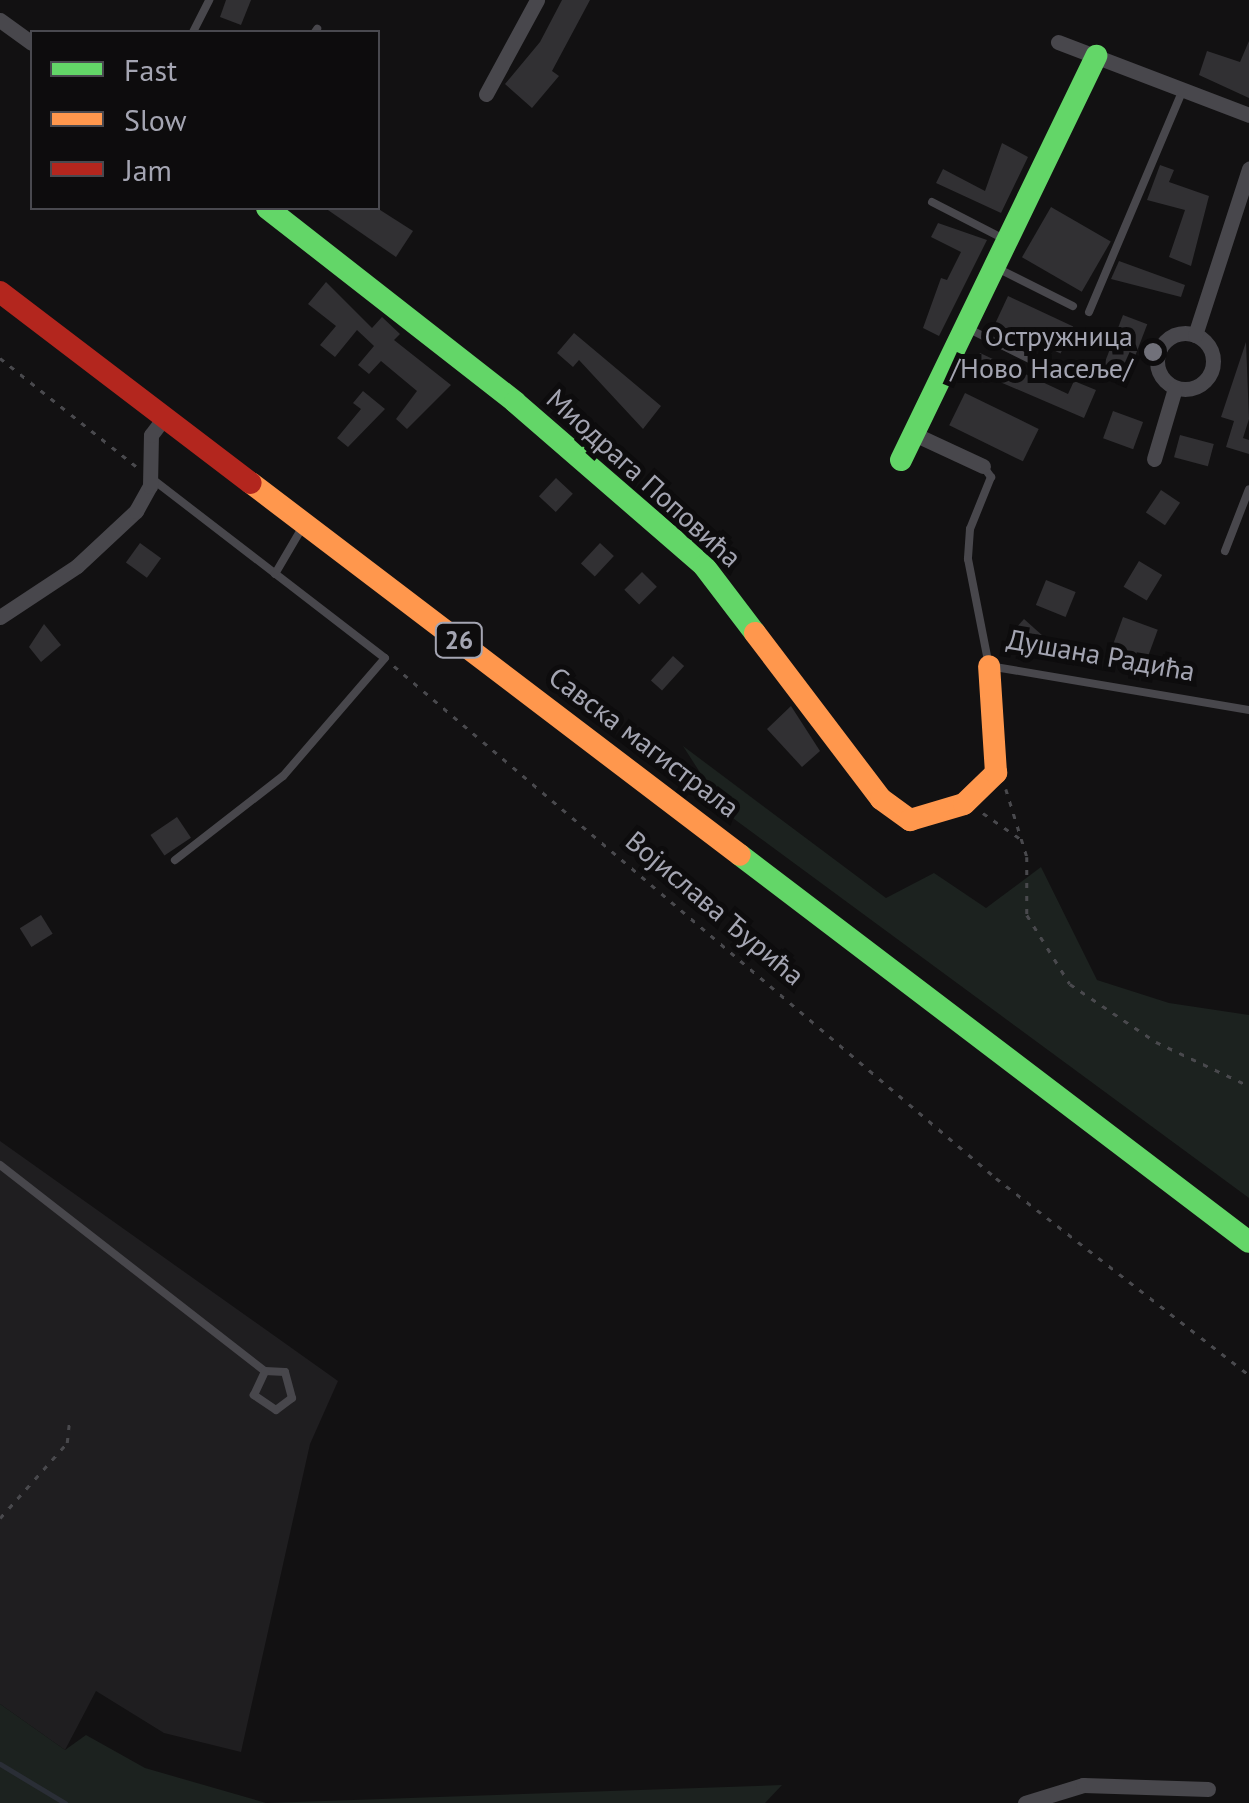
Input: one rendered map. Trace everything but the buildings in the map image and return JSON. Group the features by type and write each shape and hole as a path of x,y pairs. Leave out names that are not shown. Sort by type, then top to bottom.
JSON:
{"main road":[{"path":"901,460 1096,56"},
{"name":"Миодрага Поповића","path":"270,210 515,402 704,566 881,799 910,820 964,804"},
{"name":"Савска магистрала","path":"0,292 1249,1242"},
{"path":"964,804 999,764 989,666"}],"street":[{"path":"486,94 536,0"},
{"path":"0,20 30,42"},
{"path":"1058,42 1249,115"},
{"path":"1196,336 1249,169"},
{"path":"1178,334 1196,336 1209,346 1211,372 1200,385 1175,388 1158,368 1159,351 1178,334"},
{"path":"1154,459 1175,388"},
{"path":"0,617 119,532 151,478 149,442 164,418"},
{"name":"Душана Радића","path":"914,434 983,466"},
{"path":"1025,1803 1084,1785 1208,1789"}],"lane":[{"path":"195,30 209,0"},
{"path":"1088,312 1183,89"},
{"path":"932,202 1008,241"},
{"path":"995,267 1074,306"},
{"path":"966,328 1052,370"},
{"name":"Душана Радића","path":"983,466 991,477 970,529 968,559 989,666 1249,710"},
{"path":"151,478 385,658 283,776 175,860"},
{"path":"1226,552 1249,490"},
{"path":"275,574 304,523"},
{"path":"0,1165 266,1371 291,1379 286,1406 258,1404 253,1385 266,1371"}],"path":[{"path":"0,358 151,478"},
{"name":"Војислава Ђурића","path":"385,658 996,1178 1249,1376"},
{"path":"999,764 1022,840 1027,915 1070,984 1156,1042 1249,1086"},
{"path":"964,804 1022,840"},
{"path":"0,1518 66,1443 69,1424"}],"shaded area":[{"path":"683,746 886,898 934,873 986,908 1041,867 1097,980 1169,1003 1249,1015 1249,1198 726,813"},
{"path":"0,1141 338,1381 310,1444 241,1752 164,1733 96,1691 65,1750 0,1704"},
{"path":"0,1704 65,1750 86,1735 145,1768 266,1803 0,1803"},
{"path":"782,1785 765,1803 267,1803"}],"waterway":[{"path":"0,1764 65,1803"}],"traffic: fast":[{"path":"901,460 1096,56"},
{"path":"270,210 515,402 704,566 755,633"},
{"path":"740,855 1249,1242"}],"traffic: slow":[{"path":"251,483 740,855"},
{"path":"755,633 881,799 910,820 964,804 996,773 989,666"}],"traffic: jam":[{"path":"0,292 251,483"}],"place":[{"name":"Остружница /Ново Насеље/","path":"1153,352"}]}
